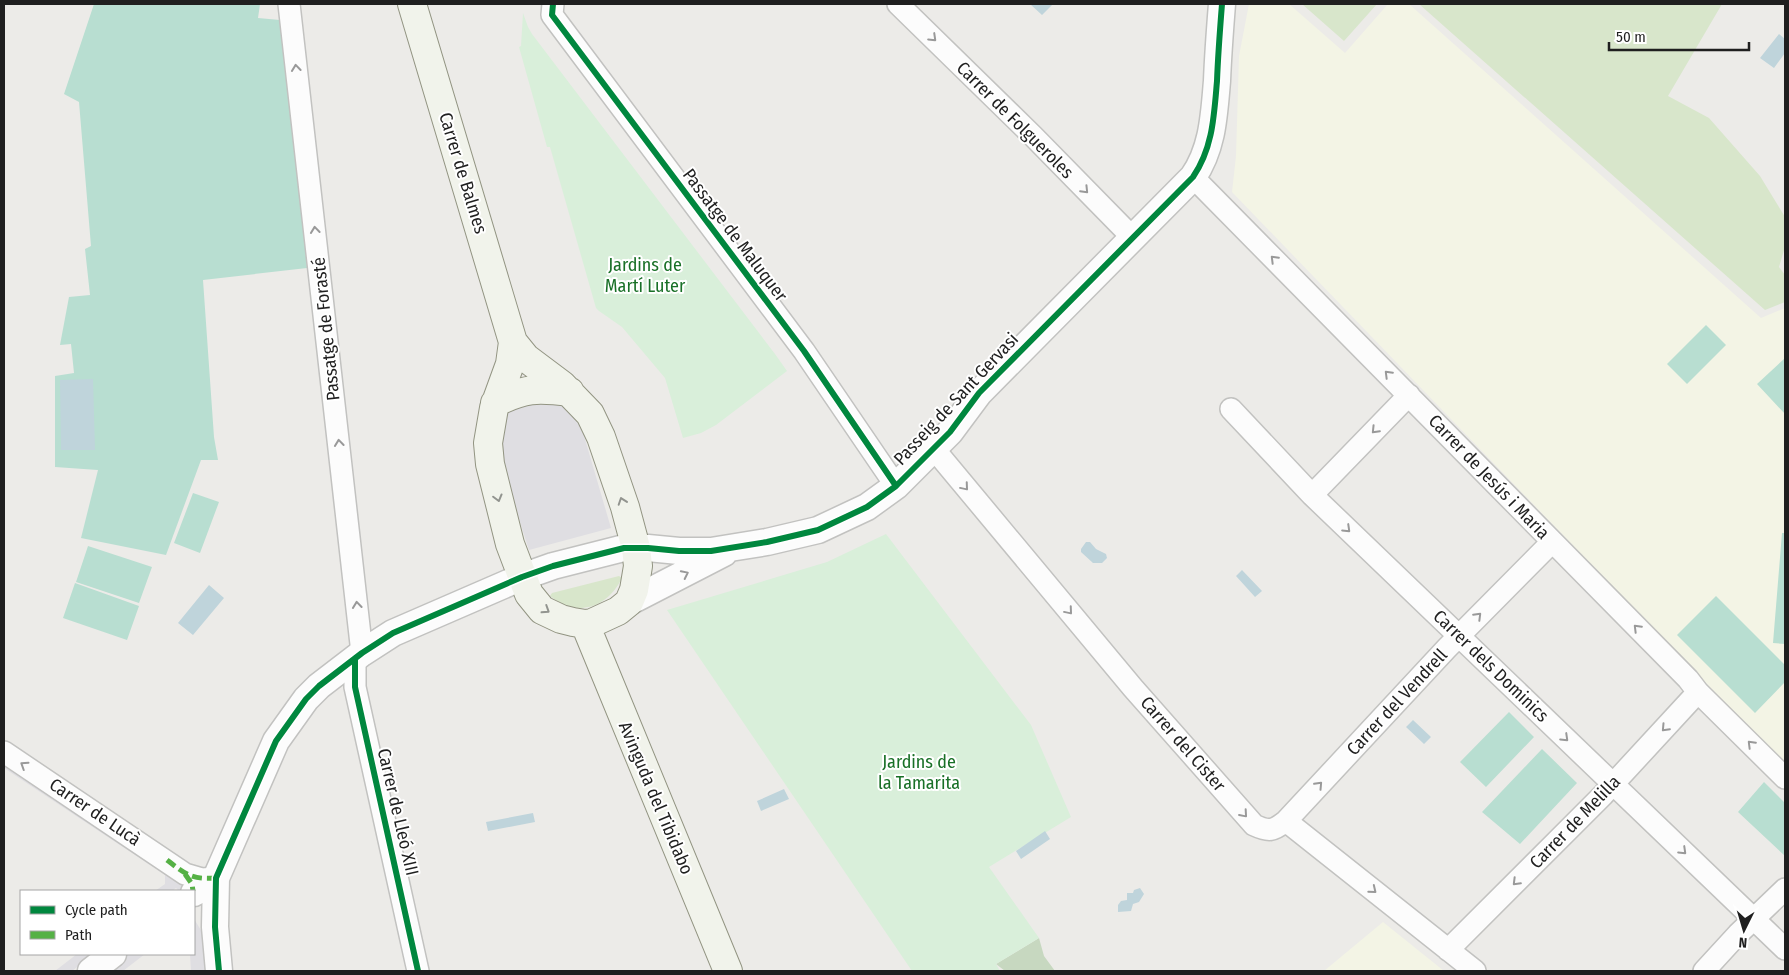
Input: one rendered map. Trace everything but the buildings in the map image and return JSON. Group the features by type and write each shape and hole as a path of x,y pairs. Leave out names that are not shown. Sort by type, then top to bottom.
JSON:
{"main road":[{"name":"Carrer de Balmes","path":"412,4 513,342"},
{"path":"513,342 526,358 570,392 590,414 624,507 636,548 638,566 634,590 629,602 602,620 585,624 561,619 542,610 529,594 510,544 490,464 488,443 490,423 495,403 510,364 513,342"},
{"path":"495,403 525,390 543,389 570,392"},
{"name":"Avinguda del Tibidabo","path":"585,624 728,971"}],"street":[{"name":"Passatge de Forasté","path":"289,4 358,656"},
{"name":"Passatge de Maluquer","path":"553,4 552,14 804,351 896,486"},
{"name":"Carrer de Folgueroles","path":"898,4 1033,136 1132,237"},
{"name":"Passeig de Sant Gervasi","path":"219,971 215,927 216,878 276,741 306,699 319,686 358,656 393,633 522,577 553,566 614,551 636,548 678,551 731,549 818,530 867,507 896,486 950,432 979,393 1193,177 1207,151 1213,127 1217,8"},
{"name":"Carrer de Jesús i Maria","path":"1193,177 1681,672 1698,692 1785,778"},
{"path":"1312,495 1409,395"},
{"name":"Carrer dels Dominics","path":"1231,409 1312,495 1785,949"},
{"name":"Carrer del Cister","path":"934,449 1133,688 1254,825 1263,829 1275,829 1286,821"},
{"name":"Carrer del Vendrell","path":"1286,821 1459,635 1552,542"},
{"path":"629,602 731,549"},
{"name":"Carrer de Lleó XIII","path":"358,656 355,687 418,971"},
{"name":"Carrer de Melilla","path":"1448,950 1613,783 1698,692"},
{"name":"Carrer de Lucà","path":"4,752 190,886"},
{"path":"1286,821 1475,971"},
{"path":"190,886 216,878"},
{"path":"1704,971 1754,918 1785,889"},
{"path":"195,909 207,916 215,927"},
{"path":"91,971 112,955"}],"shaded area":[{"path":"1249,4 1289,4 1345,53 1388,4 1409,4 1761,318 1785,308 1785,765 1232,192 1236,156 1239,56"},
{"path":"552,396 573,414 582,429 611,528 529,550 501,463 498,440 509,406"},
{"path":"4,757 189,880 180,890 176,888 173,890 156,890 165,884 165,875 4,768"},
{"path":"195,921 204,935 207,971 191,971 190,955 195,955"},
{"path":"1383,922 1444,971 1324,971"},
{"path":"76,955 93,955 72,971 55,971"},
{"path":"126,955 144,955 123,971 106,971"}],"green space":[{"path":"94,4 260,4 258,18 280,20 307,268 203,280 214,437 218,460 201,460 166,555 81,538 98,470 55,467 55,376 74,373 71,344 60,345 69,297 90,295 85,249 91,246 79,102 64,94"},
{"path":"1302,4 1377,4 1344,41"},
{"path":"1419,4 1722,4 1668,96 1709,118 1760,176 1785,217 1785,247 1779,267 1785,275 1785,302 1765,310"},
{"name":"Jardins de Martí Luter","path":"523,13 532,34 787,371 716,425 701,433 683,438 665,378 622,327 596,308 519,47 521,46"},
{"path":"1706,325 1726,345 1687,384 1667,364"},
{"path":"1785,358 1785,414 1757,384"},
{"path":"193,493 219,502 200,553 174,543"},
{"path":"1782,533 1785,533 1785,644 1773,643"},
{"name":"Jardins de la Tamarita","path":"886,534 1031,725 1071,817 989,867 1039,938 996,964 1000,971 912,971 667,610 827,562"},
{"path":"88,546 152,567 139,603 76,582"},
{"path":"619,576 622,578 608,597 600,603 591,606 571,607 550,596 552,593"},
{"path":"75,583 139,606 127,640 63,618"},
{"path":"1716,596 1785,665 1785,682 1755,713 1677,635"},
{"path":"1509,712 1534,737 1486,787 1460,762"},
{"path":"1542,749 1577,783 1520,844 1482,812"},
{"path":"1764,782 1785,803 1785,856 1738,812"},
{"path":"1039,938 1044,956 1055,971 1005,971 996,964"}],"water":[{"path":"1030,4 1053,4 1042,15"},
{"path":"1779,34 1785,39 1785,53 1774,68 1760,58"},
{"path":"93,379 95,450 61,450 60,380"},
{"path":"1086,542 1090,542 1096,549 1106,554 1107,558 1102,563 1093,563 1081,552"},
{"path":"1242,570 1262,591 1255,597 1236,576"},
{"path":"209,585 224,598 193,635 178,623"},
{"path":"1413,720 1431,737 1424,744 1406,727"},
{"path":"784,789 789,799 761,811 757,801"},
{"path":"533,813 535,822 488,831 486,822"},
{"path":"1045,831 1050,839 1021,859 1016,851"},
{"path":"1140,888 1144,894 1139,902 1133,904 1131,911 1118,912 1118,905 1121,901 1127,900 1127,893 1133,893 1134,890"}],"marked path":[{"path":"167,860 189,875 201,878 216,878"},
{"path":"185,874 192,884 193,890"}],"cycle path":[{"path":"553,4 552,15 804,351 896,486"},
{"path":"219,971 215,927 216,878 276,741 306,699 319,686 362,653 393,633 522,577 553,566 624,548 711,551 767,542 818,530 867,507 896,486 950,432 979,393 1193,177 1200,166 1209,143 1215,106 1222,4"},
{"path":"355,659 355,687 418,971"}]}
